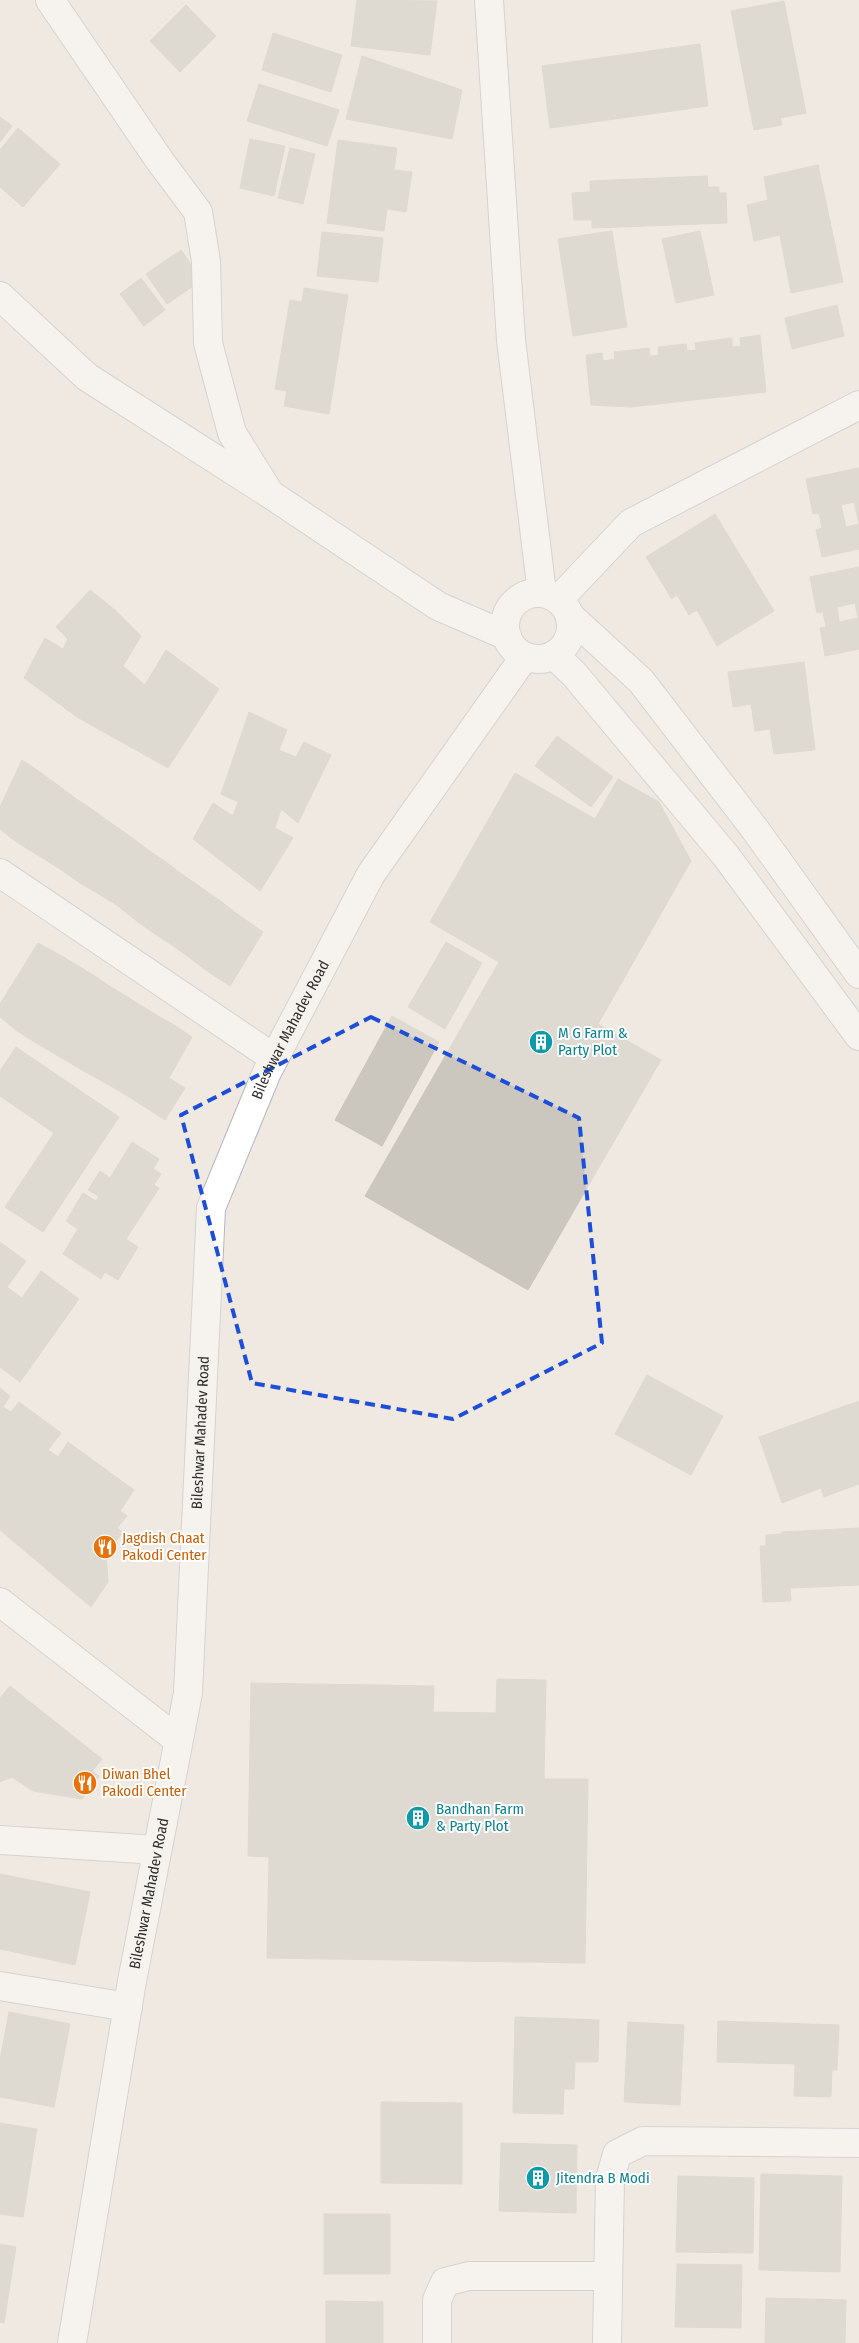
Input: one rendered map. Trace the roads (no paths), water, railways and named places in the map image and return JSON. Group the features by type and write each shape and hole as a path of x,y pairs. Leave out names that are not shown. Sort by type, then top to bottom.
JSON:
{"street":[{"path":"50,0 160,162 198,212 206,261 208,343 232,433 270,494"},
{"path":"489,0 511,340 557,603 572,632 566,646 554,655 540,659 525,656 514,649 507,636 505,620 512,604 525,595 557,603 641,681 754,828 859,974"},
{"path":"0,296 87,377 270,494 438,606 507,636"},
{"path":"557,603 631,523 859,405"},
{"path":"554,655 574,674 726,856 859,1036"},
{"name":"Bileshwar Mahadev Road","path":"72,2343 128,2007 188,1693 211,1208 274,1058 371,874 525,656"},
{"path":"0,873 274,1058"},
{"path":"0,1602 178,1740"},
{"path":"0,1840 157,1850"},
{"path":"0,1986 128,2007"},
{"path":"607,2343 610,2179 617,2154 643,2141 859,2143"},
{"path":"436,2343 437,2300 445,2282 470,2276 608,2276"}],"place":[{"name":"M G Farm & Party Plot","path":"541,1042"},
{"name":"Jagdish Chaat Pakodi Center","path":"105,1547"},
{"name":"Diwan Bhel Pakodi Center","path":"85,1783"},
{"name":"Bandhan Farm & Party Plot","path":"418,1818"},
{"name":"Jitendra B Modi","path":"538,2178"}]}
